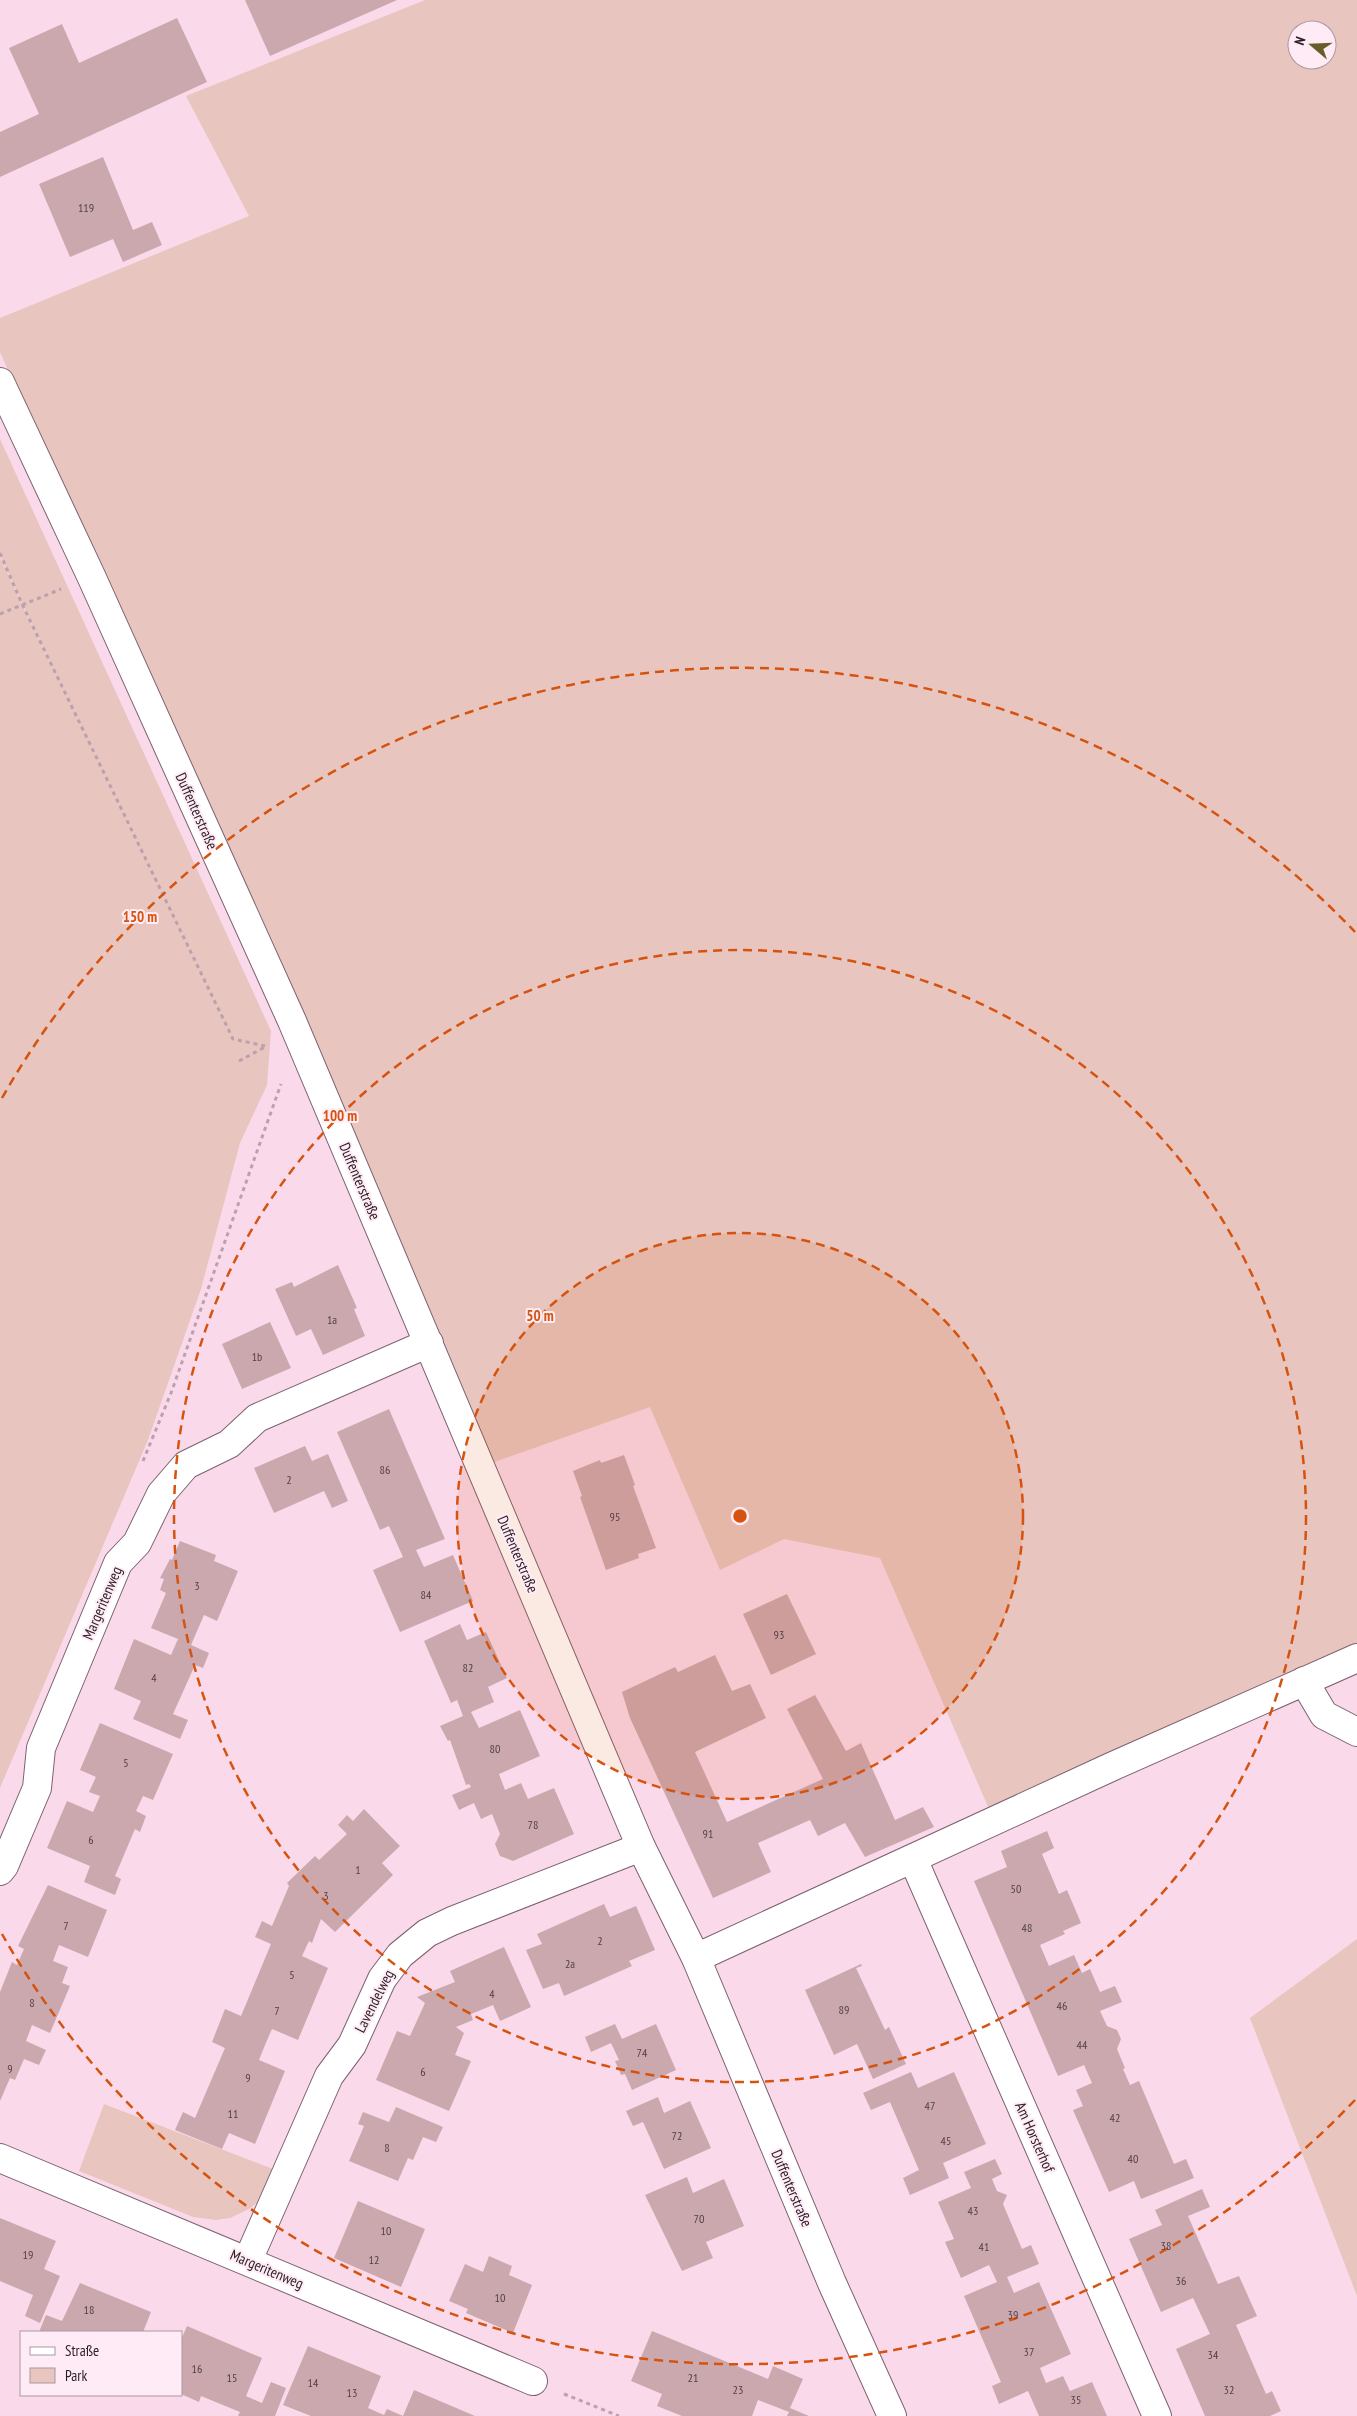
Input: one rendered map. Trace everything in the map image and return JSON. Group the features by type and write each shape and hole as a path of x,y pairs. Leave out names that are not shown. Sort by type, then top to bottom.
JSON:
{"street":[{"name":"Duffenterstraße","path":"0,382 92,578 292,1021 641,1846 696,1958 832,2284 892,2416"},
{"name":"Margeritenweg","path":"0,1871 4,1866 37,1788 41,1748 118,1563 137,1543 161,1494 186,1465 228,1444 257,1418 429,1343"},
{"path":"696,1958 1357,1658"},
{"path":"1304,1681 1324,1715 1357,1732"},
{"name":"Lavendelweg","path":"248,2260 329,2076 352,2045 382,1979 400,1955 427,1934 452,1921 641,1846"},
{"name":"Am Horsterhof","path":"913,1859 1157,2416"},
{"name":"Margeritenweg","path":"0,2158 248,2260 533,2382"}],"path":[{"path":"0,554 22,604 233,1039 266,1047 270,1056"},
{"path":"0,614 92,578"},
{"path":"142,1464 171,1393 282,1082"},
{"path":"533,2382 619,2416"}],"green space":[{"path":"425,0 1357,0 1357,1643 989,1809 880,1558 784,1539 720,1570 650,1407 492,1463 441,1338 0,352 0,318 249,216 186,96"},
{"path":"0,439 271,1031 267,1085 240,1143 201,1289 148,1440 0,1788 0,557 69,705 0,555"},
{"path":"1357,1939 1357,2296 1250,2018"},
{"path":"104,2104 273,2169 258,2202 249,2209 230,2218 216,2220 193,2217 79,2171"}],"building":[{"path":"245,0 397,0 270,56"},
{"path":"177,18 207,82 0,177 0,132 39,114 9,48 62,24 79,63"},
{"path":"103,157 133,230 152,222 162,245 123,262 113,239 70,257 39,184"},
{"path":"338,1265 357,1308 354,1309 365,1336 323,1355 311,1329 296,1336 275,1289 292,1282 294,1287"},
{"path":"270,1322 291,1368 242,1389 222,1344"},
{"path":"389,1409 445,1539 416,1550 424,1567 453,1555 473,1601 400,1632 373,1570 403,1557 389,1526 380,1530 337,1432"},
{"path":"305,1446 312,1461 328,1454 348,1501 332,1508 324,1491 274,1513 254,1468"},
{"path":"624,1455 635,1485 633,1486 656,1548 638,1554 639,1558 606,1570 580,1497 582,1496 573,1471 600,1460 601,1463"},
{"path":"180,1541 216,1555 214,1561 238,1571 217,1621 204,1615 191,1645 209,1653 203,1668 195,1665 173,1714 188,1720 180,1739 133,1719 141,1701 114,1689 134,1639 171,1655 178,1639 151,1628 166,1593 160,1590 164,1579 160,1578 170,1559 172,1560"},
{"path":"787,1594 816,1654 771,1675 743,1614"},
{"path":"460,1624 467,1640 486,1632 507,1678 488,1687 494,1702 471,1712 479,1728 520,1710 540,1756 499,1774 505,1790 521,1783 528,1799 554,1788 574,1834 513,1861 500,1856 495,1844 500,1834 492,1814 481,1819 474,1803 459,1810 452,1795 471,1787 469,1784 466,1785 450,1740 448,1741 440,1726 463,1716 457,1700 451,1703 424,1641"},
{"path":"715,1655 732,1691 750,1684 766,1718 695,1752 727,1822 823,1779 787,1709 815,1695 846,1751 861,1743 895,1820 923,1807 934,1827 865,1857 845,1823 818,1836 810,1820 758,1843 771,1872 713,1898 630,1718 622,1692 675,1667 678,1672"},
{"path":"100,1723 173,1754 153,1800 143,1796 136,1811 146,1816 140,1832 135,1829 115,1876 121,1879 115,1895 84,1882 90,1866 47,1848 67,1801 93,1812 100,1796 89,1792 96,1777 80,1770"},
{"path":"364,1809 400,1846 382,1863 393,1875 335,1932 321,1919 312,1943 309,1941 302,1956 328,1968 298,2040 272,2029 265,2045 259,2060 285,2071 255,2144 229,2133 222,2149 175,2130 183,2112 195,2118 225,2048 212,2042 225,2009 241,2016 271,1944 255,1937 262,1921 272,1926 289,1886 287,1883 315,1856 319,1860 347,1834 338,1825 347,1815 353,1821"},
{"path":"1047,1831 1054,1848 1042,1854 1059,1894 1067,1890 1081,1923 1063,1931 1065,1934 1040,1945 1049,1966 1074,1955 1082,1973 1090,1969 1100,1992 1115,1986 1122,2002 1100,2011 1107,2026 1117,2030 1121,2039 1117,2049 1125,2068 1123,2069 1130,2085 1139,2081 1174,2164 1186,2159 1194,2178 1141,2199 1134,2181 1109,2192 1073,2110 1083,2106 1076,2090 1092,2083 1084,2065 1058,2076 974,1881 1007,1867 1001,1851"},
{"path":"48,1885 107,1910 88,1957 59,1945 53,1961 68,1967 62,1983 70,1986 50,2033 32,2025 26,2041 46,2050 39,2065 24,2059 15,2080 10,2078 0,2101 0,1992 12,1962 17,1965 24,1949 18,1946"},
{"path":"604,1904 610,1917 636,1906 655,1950 629,1961 632,1966 564,1996 559,1983 543,1989 526,1950 542,1944 537,1934"},
{"path":"504,1947 531,2007 500,2021 493,2005 471,2014 473,2020 456,2027 464,2033 455,2055 471,2061 449,2111 376,2080 397,2031 410,2036 425,2003 417,1997 455,1982 450,1971"},
{"path":"861,1964 862,1966 856,1968 885,2030 889,2027 906,2064 873,2079 857,2044 834,2055 805,1990"},
{"path":"615,2024 622,2039 656,2024 676,2070 632,2090 625,2074 621,2075 615,2061 619,2060 611,2043 591,2052 585,2037"},
{"path":"911,2072 918,2088 954,2072 986,2144 943,2163 949,2178 910,2195 903,2178 919,2170 890,2102 871,2110 863,2093"},
{"path":"658,2097 664,2113 690,2101 711,2148 664,2169 643,2122 633,2126 626,2111"},
{"path":"396,2107 443,2127 436,2142 423,2137 413,2160 408,2158 398,2181 349,2161 364,2126 358,2124 363,2112 389,2122"},
{"path":"995,2159 1002,2174 992,2179 997,2191 1007,2195 1003,2204 1022,2249 1031,2245 1039,2264 1007,2277 1014,2293 1039,2282 1071,2354 1040,2368 1046,2383 1063,2376 1070,2391 1092,2382 1107,2416 1039,2416 1028,2391 999,2404 992,2386 1001,2382 964,2296 997,2282 989,2265 961,2278 945,2242 954,2239 938,2202 971,2188 964,2172"},
{"path":"687,2177 693,2193 724,2179 744,2226 706,2242 713,2258 682,2271 645,2195"},
{"path":"1202,2189 1210,2207 1188,2216 1218,2284 1239,2276 1257,2316 1236,2325 1266,2394 1272,2391 1281,2411 1270,2416 1205,2416 1176,2349 1210,2334 1193,2298 1161,2312 1129,2239 1162,2225 1155,2210"},
{"path":"358,2201 425,2229 401,2287 334,2258"},
{"path":"0,2218 56,2241 44,2269 60,2276 40,2323 25,2316 33,2295 0,2281"},
{"path":"489,2256 512,2266 509,2275 532,2285 513,2333 466,2313 468,2309 449,2301 465,2264 483,2272"},
{"path":"80,2283 151,2312 143,2331 39,2331 46,2315 62,2321"},
{"path":"187,2326 262,2358 246,2396 262,2403 271,2382 286,2388 275,2416 238,2416 240,2412 201,2396 199,2402 182,2394 182,2338"},
{"path":"652,2331 768,2379 773,2366 803,2379 790,2408 809,2416 787,2416 789,2412 758,2400 752,2416 682,2416 657,2406 662,2394 631,2381"},
{"path":"308,2346 381,2376 368,2408 384,2415 387,2409 403,2416 311,2416 283,2405"},
{"path":"414,2390 475,2416 403,2416"}]}
